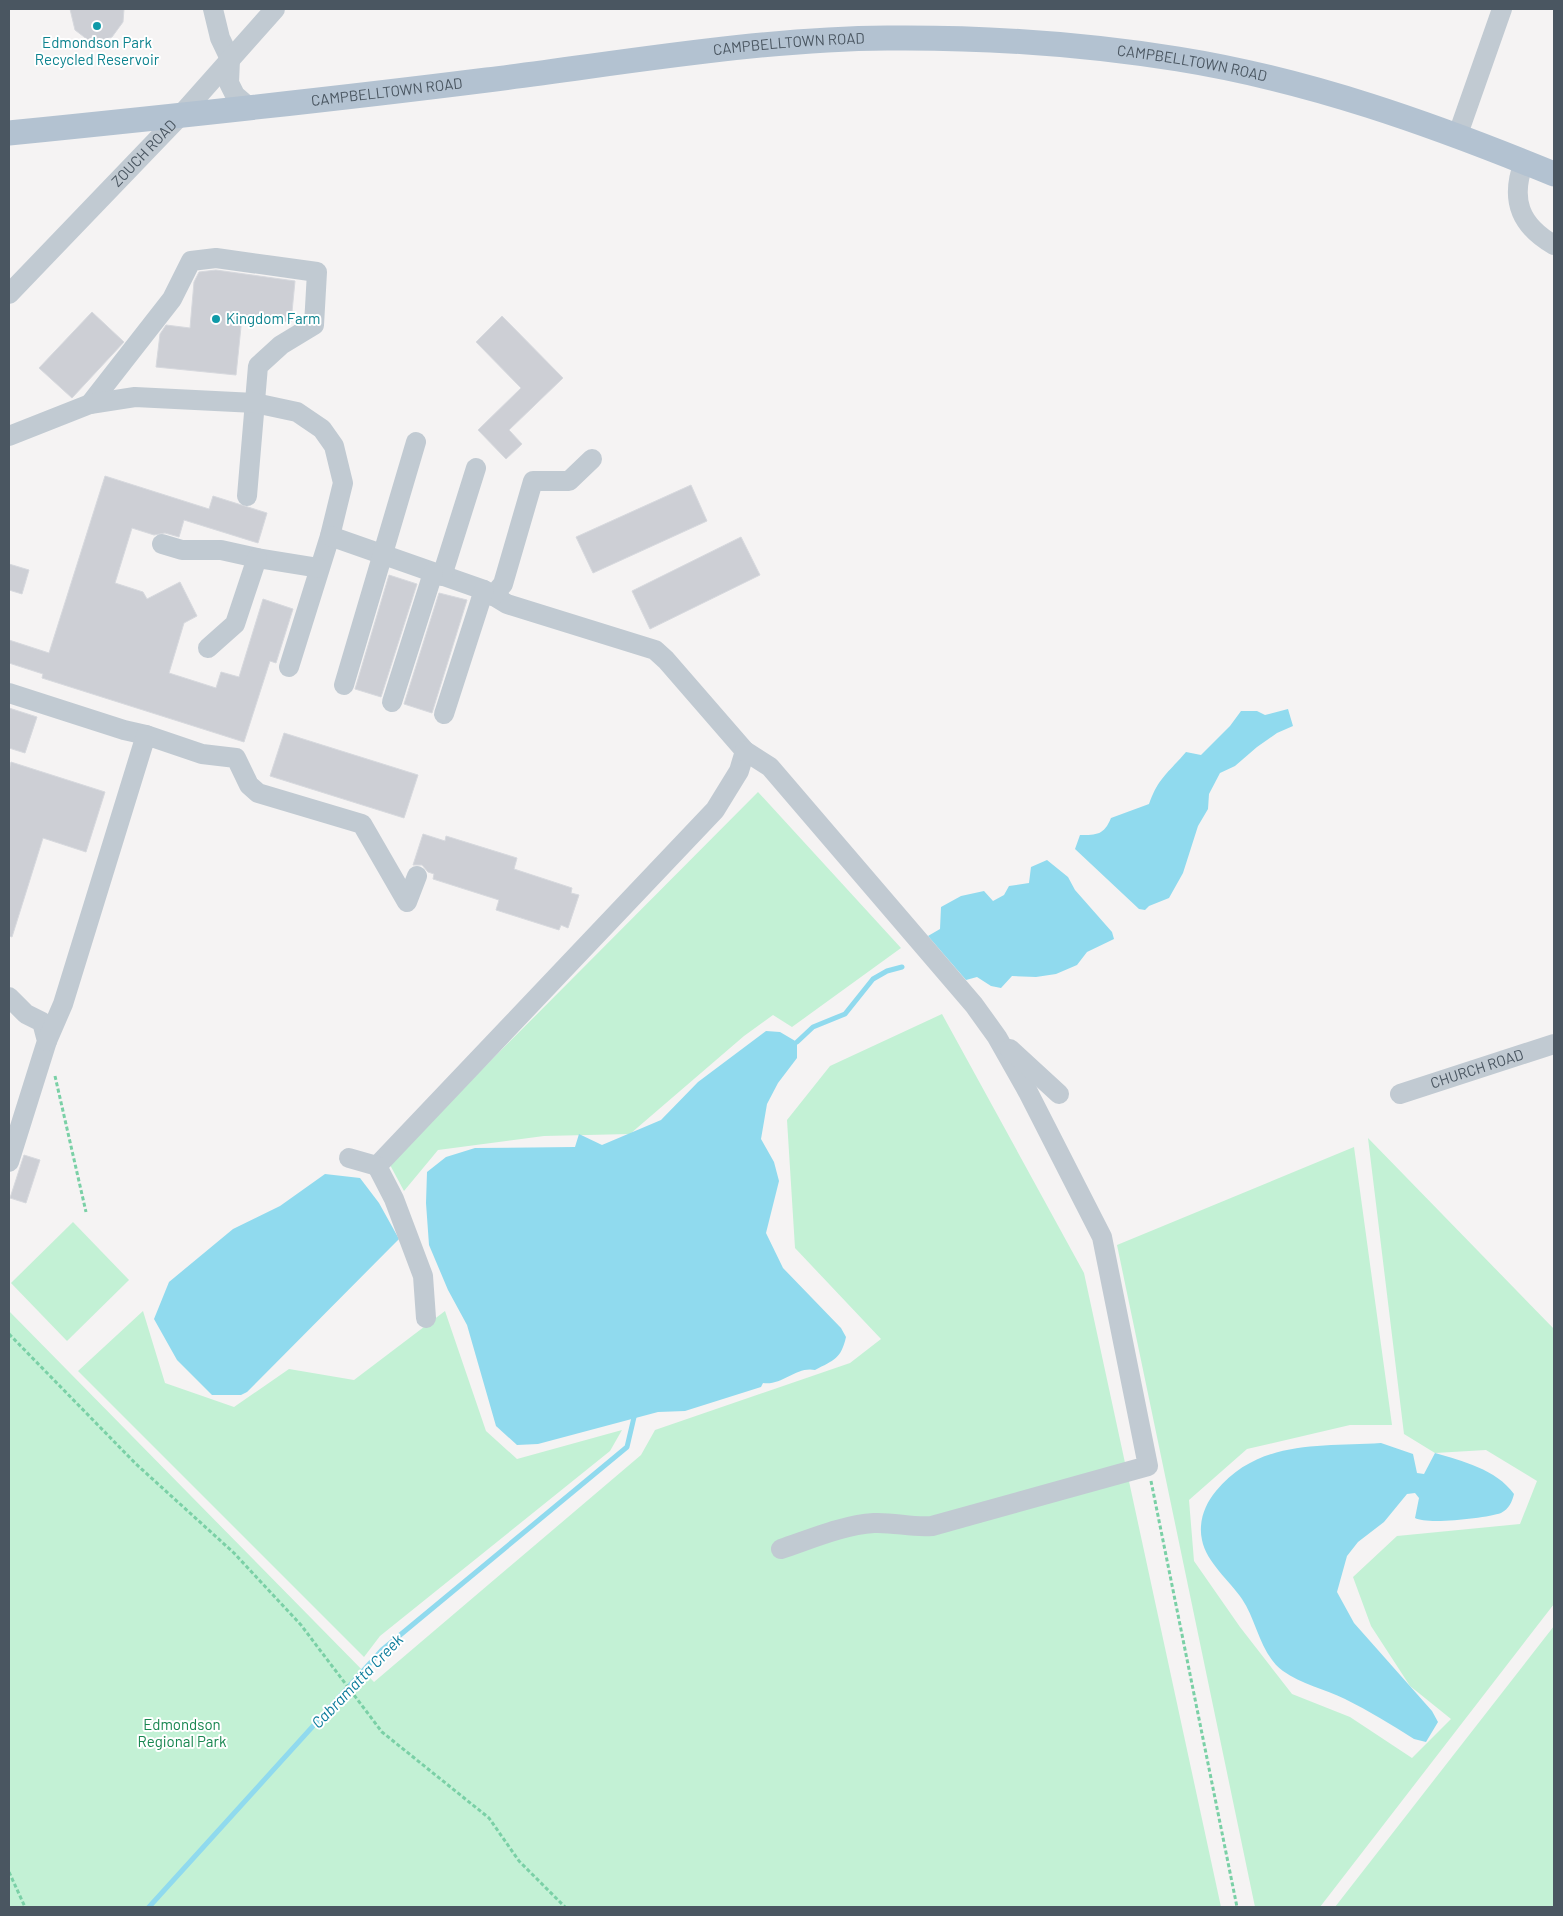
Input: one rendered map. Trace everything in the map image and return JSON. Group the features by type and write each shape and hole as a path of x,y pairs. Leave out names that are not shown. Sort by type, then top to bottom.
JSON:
{"main road":[{"name":"CAMPBELLTOWN ROAD","path":"9,133 180,116 752,47 887,38 1042,44 1180,60 1345,97 1458,134 1554,174"}],"street":[{"path":"213,9 220,38 230,59 229,83 235,95 249,107"},
{"name":"ZOUCH ROAD","path":"9,294 180,116 274,9"},
{"path":"1458,134 1502,9"},
{"path":"1524,162 1518,179 1518,205 1537,235 1554,245"},
{"path":"90,404 172,299 191,261 216,258 317,272 314,325 281,345 258,366 247,496"},
{"path":"9,436 90,404 134,397 255,403 298,412 322,429 334,446 344,483 330,536 289,666"},
{"path":"344,685 416,442"},
{"path":"444,714 489,593 502,584 533,481 569,480 592,459"},
{"path":"392,702 476,468"},
{"path":"330,536 489,593 507,604 655,650 666,660 745,751 770,767 920,940 997,1037 1059,1094"},
{"path":"162,544 182,550 221,550 319,568"},
{"path":"208,648 235,624 257,558"},
{"path":"9,693 202,754 236,758 249,785 258,793 362,824 407,902 417,876"},
{"path":"9,1162 47,1041 63,1004 146,735"},
{"path":"377,1166 715,810 739,771 745,751"},
{"path":"9,997 26,1014 42,1022 47,1041"},
{"path":"781,1549 859,1525 877,1523 915,1528 932,1526 1148,1466 1102,1237 997,1037"},
{"name":"CHURCH ROAD","path":"1400,1094 1554,1044"},
{"path":"349,1158 377,1166 394,1199 423,1276 426,1318"}],"path":[{"path":"47,1041 86,1212"},
{"path":"9,1334 136,1464 234,1553 301,1625 382,1732 489,1818 519,1860 565,1907"},
{"path":"1148,1466 1237,1907"},
{"path":"9,1872 25,1907"}],"green space":[{"path":"758,792 901,948 792,1027 773,1015 744,1036 630,1134 544,1136 438,1150 404,1191 389,1163"},
{"name":"Edmondson Regional Park","path":"942,1014 1084,1273 1221,1907 9,1907 9,1311 374,1682 641,1455 655,1430 850,1363 881,1339 795,1248 787,1120 830,1066"},
{"path":"1368,1138 1554,1329 1554,1604 1320,1907 1255,1907 1117,1245 1354,1147 1392,1425 1350,1425 1247,1449 1189,1500 1194,1561 1240,1627 1292,1694 1350,1717 1412,1758 1451,1719 1410,1686 1371,1626 1353,1577 1397,1536 1520,1524 1537,1481 1486,1450 1435,1453 1404,1434"},
{"path":"73,1222 129,1280 67,1341 11,1283"},
{"path":"143,1311 165,1383 234,1407 289,1369 354,1380 445,1311 486,1431 517,1459 622,1430 610,1451 380,1636 364,1657 78,1371"},
{"path":"1554,1626 1554,1907 1335,1907"}],"water":[{"path":"1288,709 1293,726 1277,733 1235,766 1220,773 1209,794 1208,809 1198,826 1183,873 1169,898 1149,906 1145,910 1139,909 1075,849 1080,835 1099,833 1106,828 1111,818 1149,804 1160,781 1186,752 1201,755 1230,726 1241,711 1257,711 1265,715"},
{"path":"1047,860 1068,877 1075,890 1112,932 1114,939 1087,952 1077,965 1056,974 1036,977 1012,976 1001,988 991,986 977,977 966,980 928,936 940,929 941,907 961,896 984,891 993,901 1004,895 1009,886 1029,883 1031,867"},
{"path":"766,1031 780,1032 797,1042 797,1058 778,1083 767,1104 761,1139 774,1162 779,1181 766,1233 783,1268 841,1328 846,1337 842,1350 832,1361 815,1370 802,1371 776,1382 763,1383 761,1387 685,1411 658,1412 538,1444 517,1445 496,1426 467,1325 448,1290 429,1245 426,1203 427,1172 446,1157 475,1148 575,1147 579,1134 602,1145 661,1120 698,1082"},
{"path":"325,1174 360,1178 379,1203 399,1239 247,1392 241,1395 212,1395 177,1360 154,1319 169,1282 233,1229 280,1206"},
{"path":"1381,1443 1413,1454 1417,1473 1424,1474 1435,1453 1488,1472 1507,1485 1514,1494 1510,1505 1501,1513 1471,1519 1432,1521 1415,1518 1419,1498 1415,1493 1407,1494 1384,1522 1358,1542 1347,1556 1337,1592 1354,1623 1432,1711 1438,1722 1426,1742 1414,1739 1337,1695 1297,1679 1275,1664 1264,1647 1242,1599 1213,1564 1204,1548 1202,1540 1202,1520 1212,1496 1233,1474 1251,1462 1271,1454 1292,1449 1314,1446"}],"building":[{"name":"Edmondson Park Recycled Reservoir","path":"70,9 124,9 123,22 112,37 96,42 88,40 75,30"},
{"name":"Kingdom Farm","path":"216,270 295,281 291,322 242,317 236,375 156,367 160,334 166,325 190,328 194,282 199,272"},
{"path":"92,312 124,342 72,398 39,368"},
{"path":"502,316 563,378 509,430 522,444 506,459 478,430 521,388 476,342"},
{"path":"105,476 209,509 213,496 267,513 258,543 184,520 179,537 165,533 154,535 132,528 115,583 143,592 147,599 180,582 197,616 184,623 169,673 216,688 221,672 239,677 263,599 293,609 276,663 270,661 244,742 42,678 43,674 9,663 9,640 49,653"},
{"path":"691,485 707,521 593,573 576,537"},
{"path":"741,537 760,575 650,629 632,591"},
{"path":"9,564 29,570 22,594 9,590"},
{"path":"389,575 417,584 381,697 355,689"},
{"path":"439,593 467,600 432,713 404,704"},
{"path":"9,708 37,717 25,753 9,748"},
{"path":"284,733 418,775 404,818 270,776"},
{"path":"11,762 105,792 86,852 43,838 12,937 9,936 9,771"},
{"path":"423,834 445,841 446,836 517,858 514,869 572,888 571,893 579,895 568,928 561,925 559,930 496,910 499,900 433,879 434,874 428,872 422,865 413,865"},
{"path":"24,1155 40,1160 26,1203 10,1198"}],"waterway":[{"path":"797,1042 813,1027 845,1014 873,979 887,971 902,967"},
{"name":"Cabramatta Creek","path":"149,1907 382,1650 627,1447 635,1413"}],"place":[{"name":"Edmondson Park Recycled Reservoir","path":"97,26"},
{"name":"Kingdom Farm","path":"216,319"}]}
